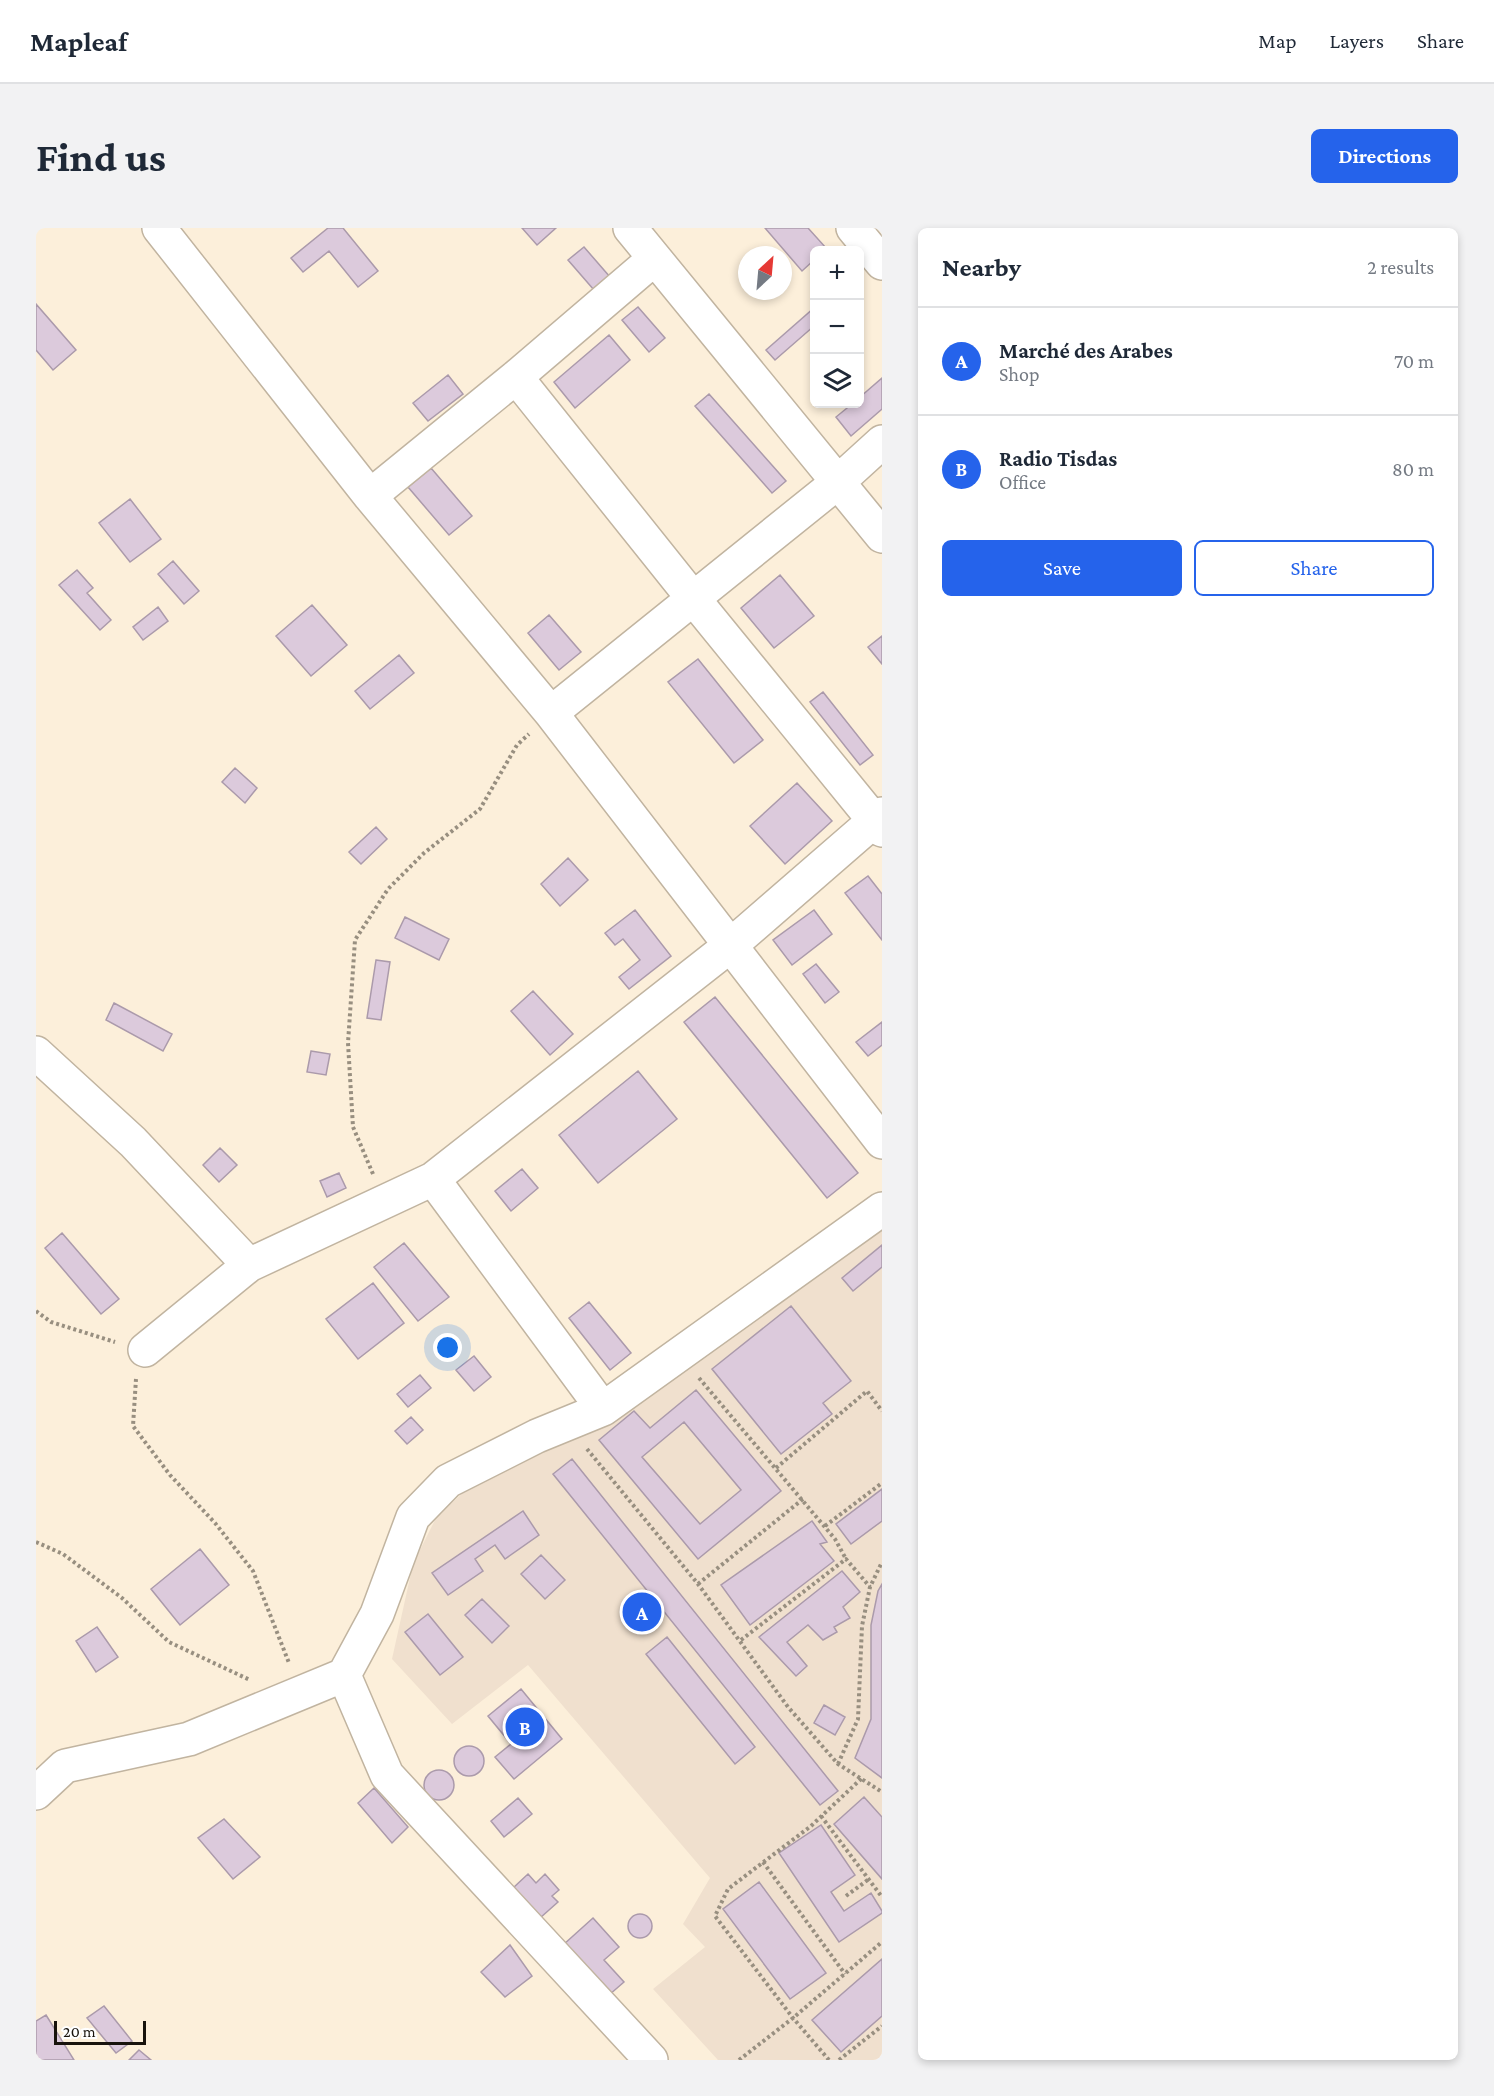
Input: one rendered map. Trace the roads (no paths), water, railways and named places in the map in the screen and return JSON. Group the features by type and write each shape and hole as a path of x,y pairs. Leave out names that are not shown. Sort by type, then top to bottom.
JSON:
{"street":[{"path":"159,228 369,496 551,713 882,1142"},
{"path":"630,228 882,536"},
{"path":"853,228 882,263"},
{"path":"369,496 516,377 654,259"},
{"path":"145,1350 249,1265 434,1179 731,945 880,822 692,597 516,377"},
{"path":"551,713 692,597 838,482 882,442"},
{"path":"36,1053 133,1142 249,1265"},
{"path":"434,1179 603,1409"},
{"path":"36,1793 65,1766 189,1739 344,1675 377,1614 413,1517 448,1481 537,1436 603,1409 882,1209"},
{"path":"344,1675 387,1775 651,2060"}],"place":[{"name":"Marché des Arabes","path":"642,1612"},
{"name":"Radio Tisdas","path":"525,1727"}]}
